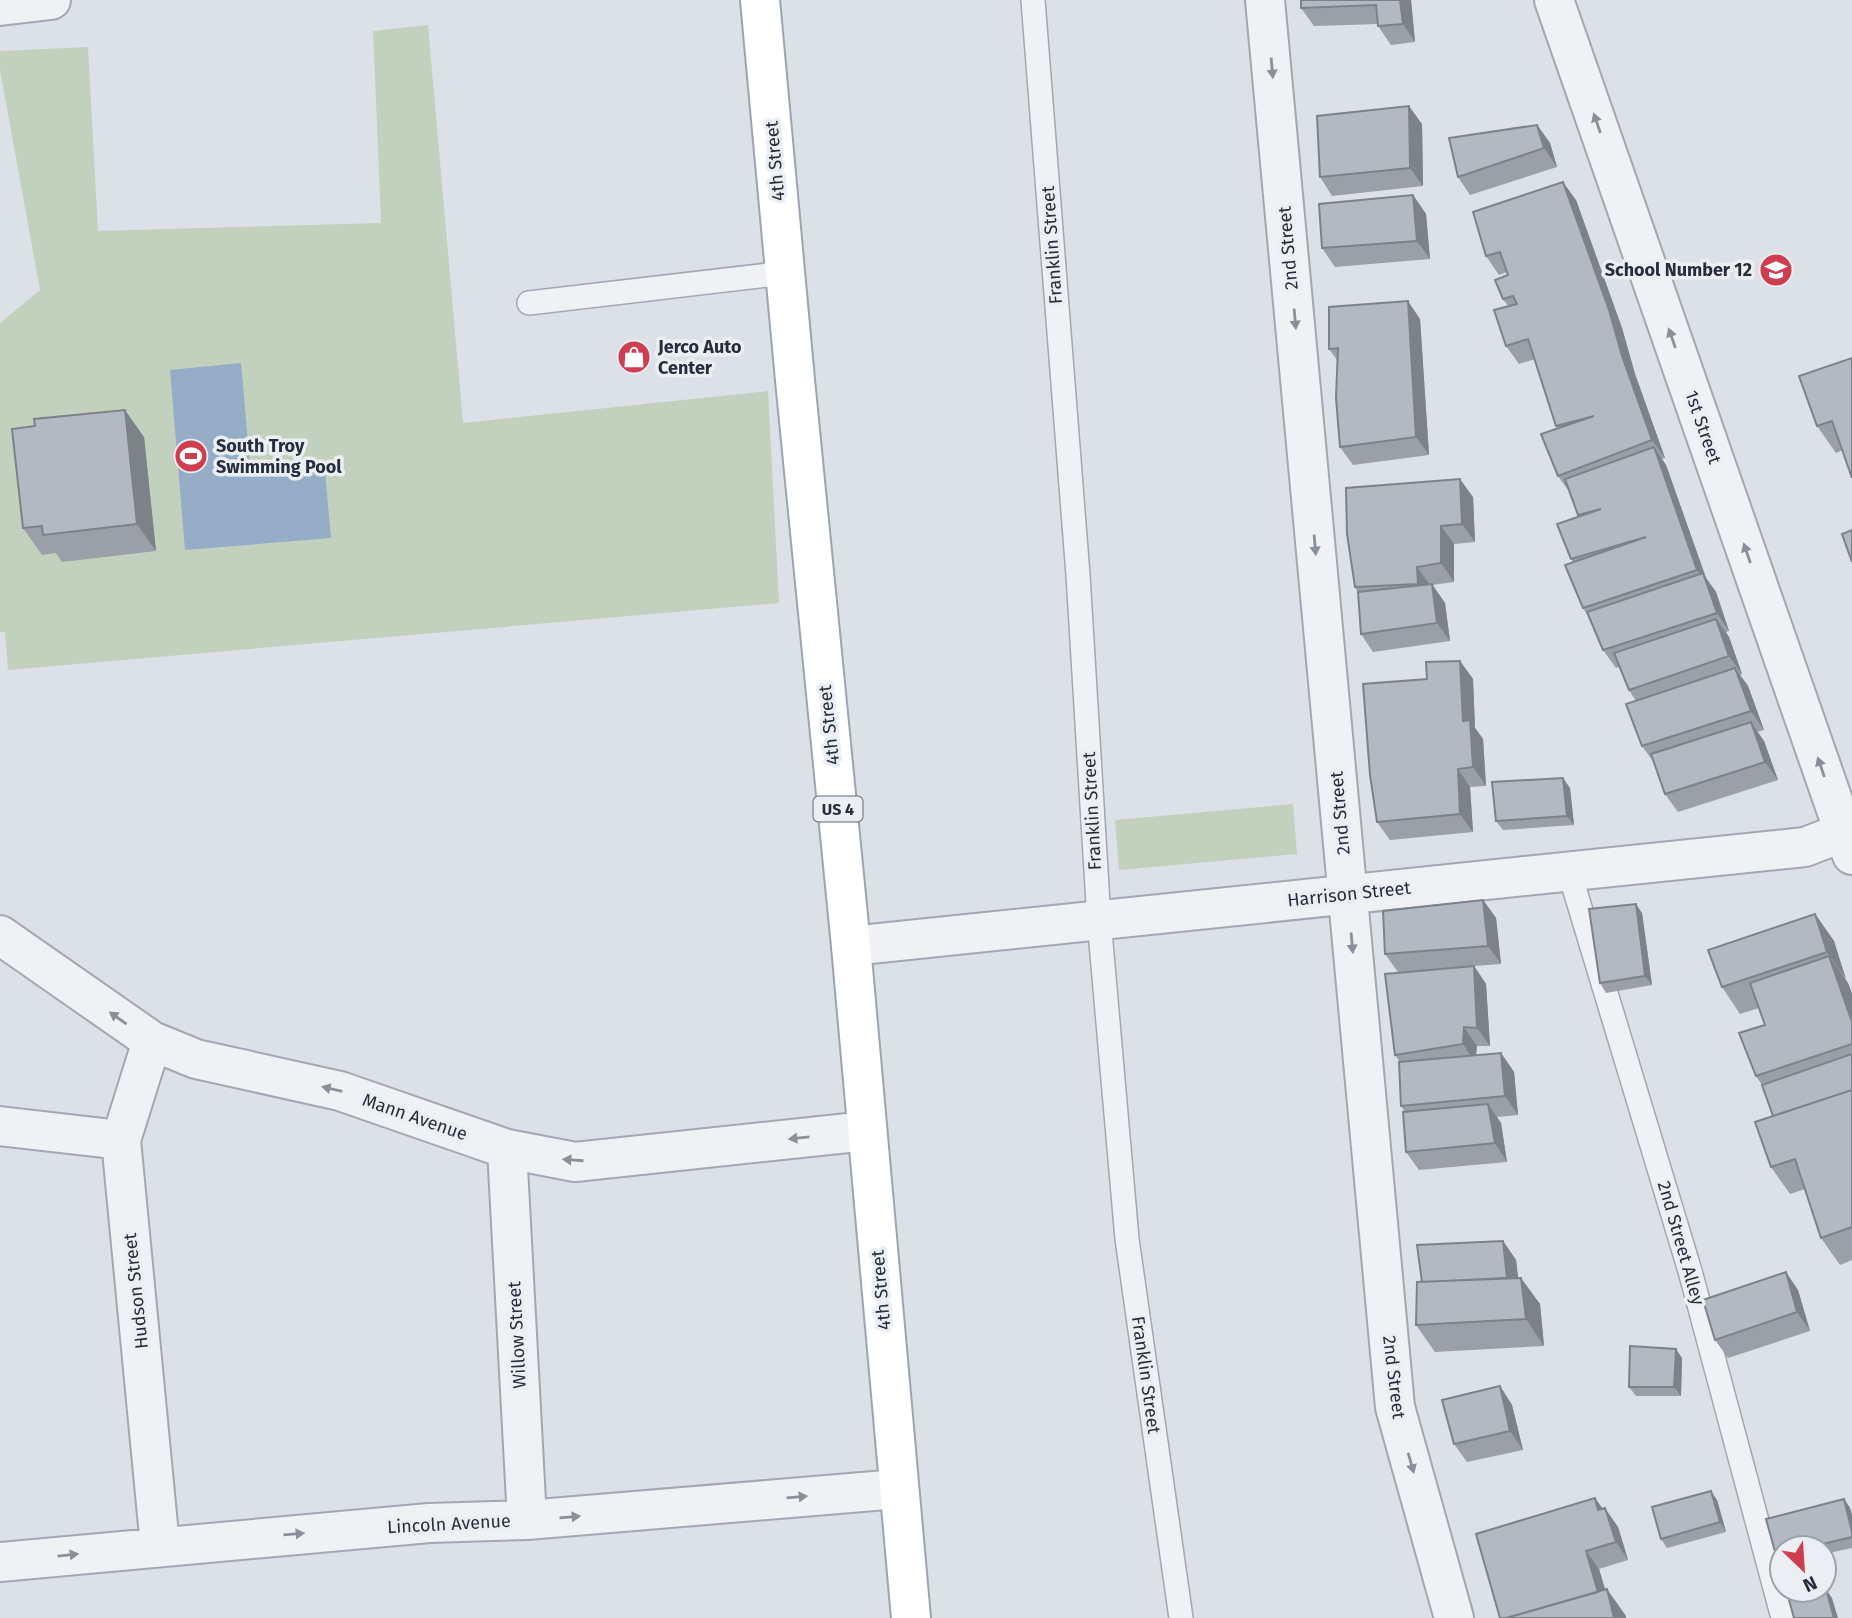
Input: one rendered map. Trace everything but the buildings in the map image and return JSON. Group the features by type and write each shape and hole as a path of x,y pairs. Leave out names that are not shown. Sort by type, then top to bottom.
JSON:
{"main road":[{"name":"4th Street","path":"760,0 851,946 911,1618"}],"street":[{"path":"0,6 51,0"},
{"name":"2nd Street","path":"1265,0 1395,1406 1454,1618"},
{"name":"1st Street","path":"1554,0 1848,843"},
{"name":"Harrison Street","path":"851,946 1848,843"},
{"name":"Mann Avenue","path":"0,935 152,1041 197,1059 341,1091 508,1149 575,1162 866,1131"},
{"name":"Hudson Street","path":"152,1041 121,1140 160,1546"},
{"path":"0,1126 121,1140"},
{"name":"Willow Street","path":"508,1149 527,1520"},
{"name":"Lincoln Avenue","path":"0,1562 429,1522 527,1520 898,1489"}],"lane":[{"name":"Franklin Street","path":"1033,0 1078,575 1099,920 1127,1240 1181,1618"},
{"path":"529,303 785,273"},
{"name":"2nd Street Alley","path":"1569,871 1690,1271 1783,1618"}],"green space":[{"name":"South Troy Swimming Pool","path":"428,25 463,423 768,391 779,603 8,670 5,632 0,632 0,323 40,290 0,70 0,51 88,47 98,231 381,223 373,31"},
{"path":"1293,804 1297,854 1119,870 1115,820"}],"water":[{"name":"South Troy Swimming Pool","path":"241,363 251,477 325,471 331,538 185,550 170,370"}],"place":[{"name":"School Number 12","path":"1776,270"},
{"name":"Jerco Auto Center","path":"634,357"},
{"name":"South Troy Swimming Pool","path":"191,456"}]}
